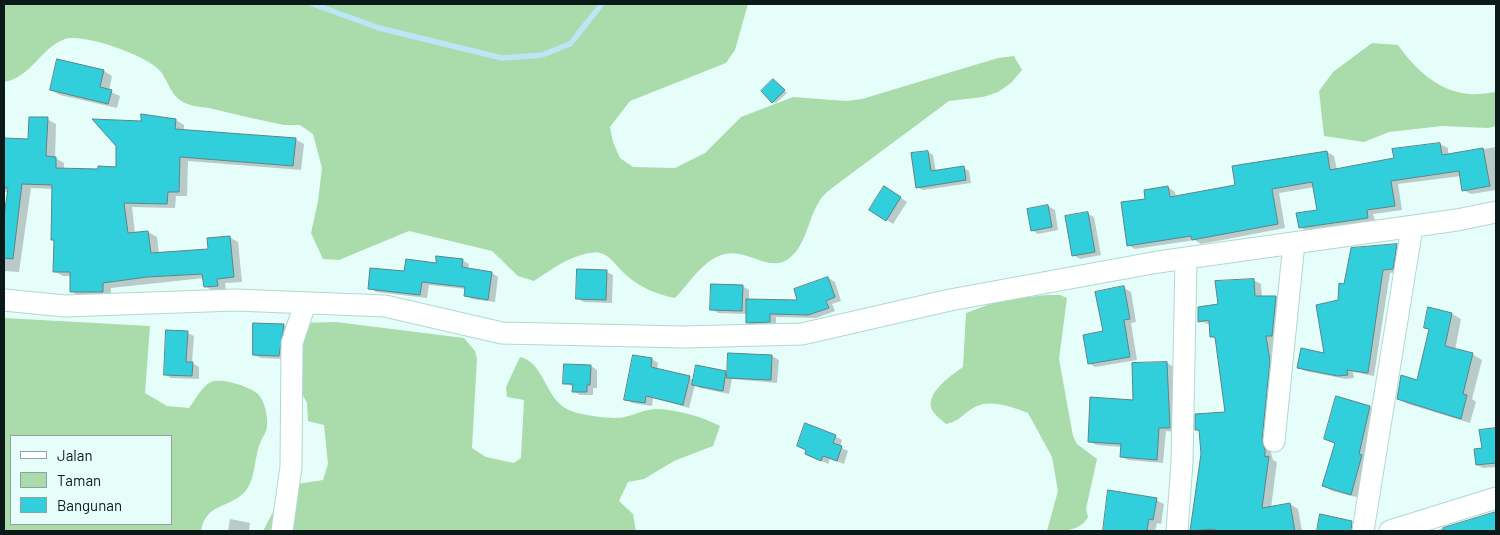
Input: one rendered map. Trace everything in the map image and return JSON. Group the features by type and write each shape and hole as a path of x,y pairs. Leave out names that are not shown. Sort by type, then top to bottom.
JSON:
{"street":[{"path":"4,300 65,306 236,300 385,306 502,333 735,338 802,334 950,300 1186,258 1412,227 1496,212"},
{"path":"1363,531 1412,227"},
{"path":"1274,440 1294,243"},
{"path":"1176,531 1182,462 1186,258"},
{"path":"282,531 291,467 292,343 304,304"},
{"path":"1390,531 1496,498"}],"green space":[{"path":"4,4 748,4 735,50 726,63 630,101 610,127 613,142 620,158 633,167 675,168 705,153 741,117 793,97 846,101 862,99 998,58 1014,56 1022,70 1011,83 998,92 983,97 949,101 830,190 815,209 797,250 785,261 770,263 745,255 728,253 719,256 706,264 675,298 655,293 643,287 626,275 611,259 601,253 588,253 572,258 534,281 518,276 492,251 409,231 339,260 323,259 311,233 318,201 322,168 313,134 300,125 284,125 186,103 175,96 161,72 144,59 116,47 86,39 65,39 56,43 21,75 4,82"},
{"path":"1372,43 1398,45 1420,70 1437,84 1447,88 1472,94 1496,92 1496,126 1488,128 1442,126 1389,132 1364,142 1324,136 1319,91 1333,72"},
{"path":"1060,295 1067,298 1059,359 1073,436 1077,444 1097,459 1086,509 1088,517 1080,526 1070,530 1059,531 1047,531 1058,491 1052,457 1028,413 991,403 977,406 956,420 946,424 934,413 931,407 934,393 945,381 963,367 966,313 1001,300"},
{"path":"4,318 150,326 145,393 167,406 189,408 208,384 216,381 249,388 258,394 264,405 267,427 259,447 250,484 235,500 208,515 201,531 4,531"},
{"path":"336,322 464,338 475,351 477,359 472,448 486,457 514,463 521,458 524,400 507,397 506,387 520,357 528,360 534,366 554,397 560,404 572,411 595,416 619,418 657,409 697,416 720,426 713,446 674,461 644,479 628,482 619,501 633,514 636,531 263,531 274,510 287,499 297,484 323,480 328,464 324,425 308,421 307,403 295,381 299,323"}],"building":[{"path":"57,59 104,70 100,87 112,90 108,104 50,90"},
{"path":"773,79 785,90 772,103 761,91"},
{"path":"141,114 176,119 175,129 296,138 293,166 180,157 179,192 168,192 167,204 124,203 128,233 148,231 151,253 208,249 207,238 230,236 234,277 217,279 218,286 204,287 202,274 147,277 103,283 103,292 70,292 70,272 53,272 54,240 51,240 52,185 22,184 13,259 4,258 4,216 8,188 4,188 4,138 28,139 29,117 48,117 46,156 56,157 56,168 98,169 98,166 116,167 116,146 92,119 141,121"},
{"path":"1440,143 1442,155 1483,148 1490,186 1462,191 1459,171 1391,181 1395,206 1367,210 1368,218 1299,228 1296,213 1317,210 1312,182 1272,189 1278,224 1192,240 1191,236 1127,246 1121,202 1145,199 1144,190 1168,186 1170,197 1235,185 1232,166 1327,151 1330,170 1394,158 1392,149"},
{"path":"928,151 931,171 964,166 966,180 916,188 911,153"},
{"path":"884,186 901,197 886,221 869,210"},
{"path":"1048,205 1052,227 1031,231 1027,209"},
{"path":"1088,212 1095,252 1072,256 1065,216"},
{"path":"1397,244 1393,269 1383,270 1368,373 1347,370 1348,375 1338,376 1297,368 1301,348 1324,353 1316,305 1338,300 1339,283 1344,284 1351,248"},
{"path":"436,256 463,259 462,267 492,272 488,300 464,296 465,287 422,282 420,295 368,289 370,268 404,271 406,259 436,263"},
{"path":"577,269 607,270 606,300 576,299"},
{"path":"828,277 835,297 826,301 829,308 808,315 770,314 770,322 746,323 746,299 797,300 794,289"},
{"path":"1254,279 1255,296 1276,296 1272,336 1266,336 1270,361 1262,440 1265,457 1269,456 1262,508 1290,503 1295,531 1217,531 1214,529 1190,531 1201,454 1199,430 1195,430 1195,414 1225,412 1215,337 1210,337 1209,320 1198,322 1198,307 1218,304 1215,281"},
{"path":"711,284 743,285 742,311 710,310"},
{"path":"1124,286 1130,319 1124,320 1130,357 1088,364 1083,335 1103,331 1095,292"},
{"path":"1428,307 1452,313 1445,346 1473,353 1463,394 1467,395 1461,419 1397,399 1401,375 1417,380 1429,329 1424,328"},
{"path":"253,323 284,324 279,356 253,355"},
{"path":"166,330 188,331 186,362 193,362 192,376 164,375"},
{"path":"728,353 772,355 771,380 727,378"},
{"path":"633,355 652,358 651,367 690,376 683,405 646,396 645,403 624,400"},
{"path":"1167,362 1170,428 1159,428 1157,460 1120,457 1121,444 1088,442 1090,397 1133,400 1132,363"},
{"path":"564,364 591,365 590,385 587,385 587,392 572,392 573,384 563,384"},
{"path":"696,365 726,371 723,391 692,385"},
{"path":"1336,396 1370,406 1359,454 1362,455 1351,495 1322,486 1335,443 1324,439"},
{"path":"805,423 836,435 833,443 842,446 837,461 823,456 821,461 805,454 806,450 797,446"},
{"path":"1496,428 1496,463 1476,465 1474,449 1482,448 1479,430"},
{"path":"1108,490 1157,498 1153,520 1149,519 1147,531 1103,531"},
{"path":"1496,512 1496,531 1443,531 1443,528"},
{"path":"1320,514 1352,521 1351,531 1317,531"}],"waterway":[{"path":"313,4 379,28 502,58 542,55 570,44 602,4"}]}
